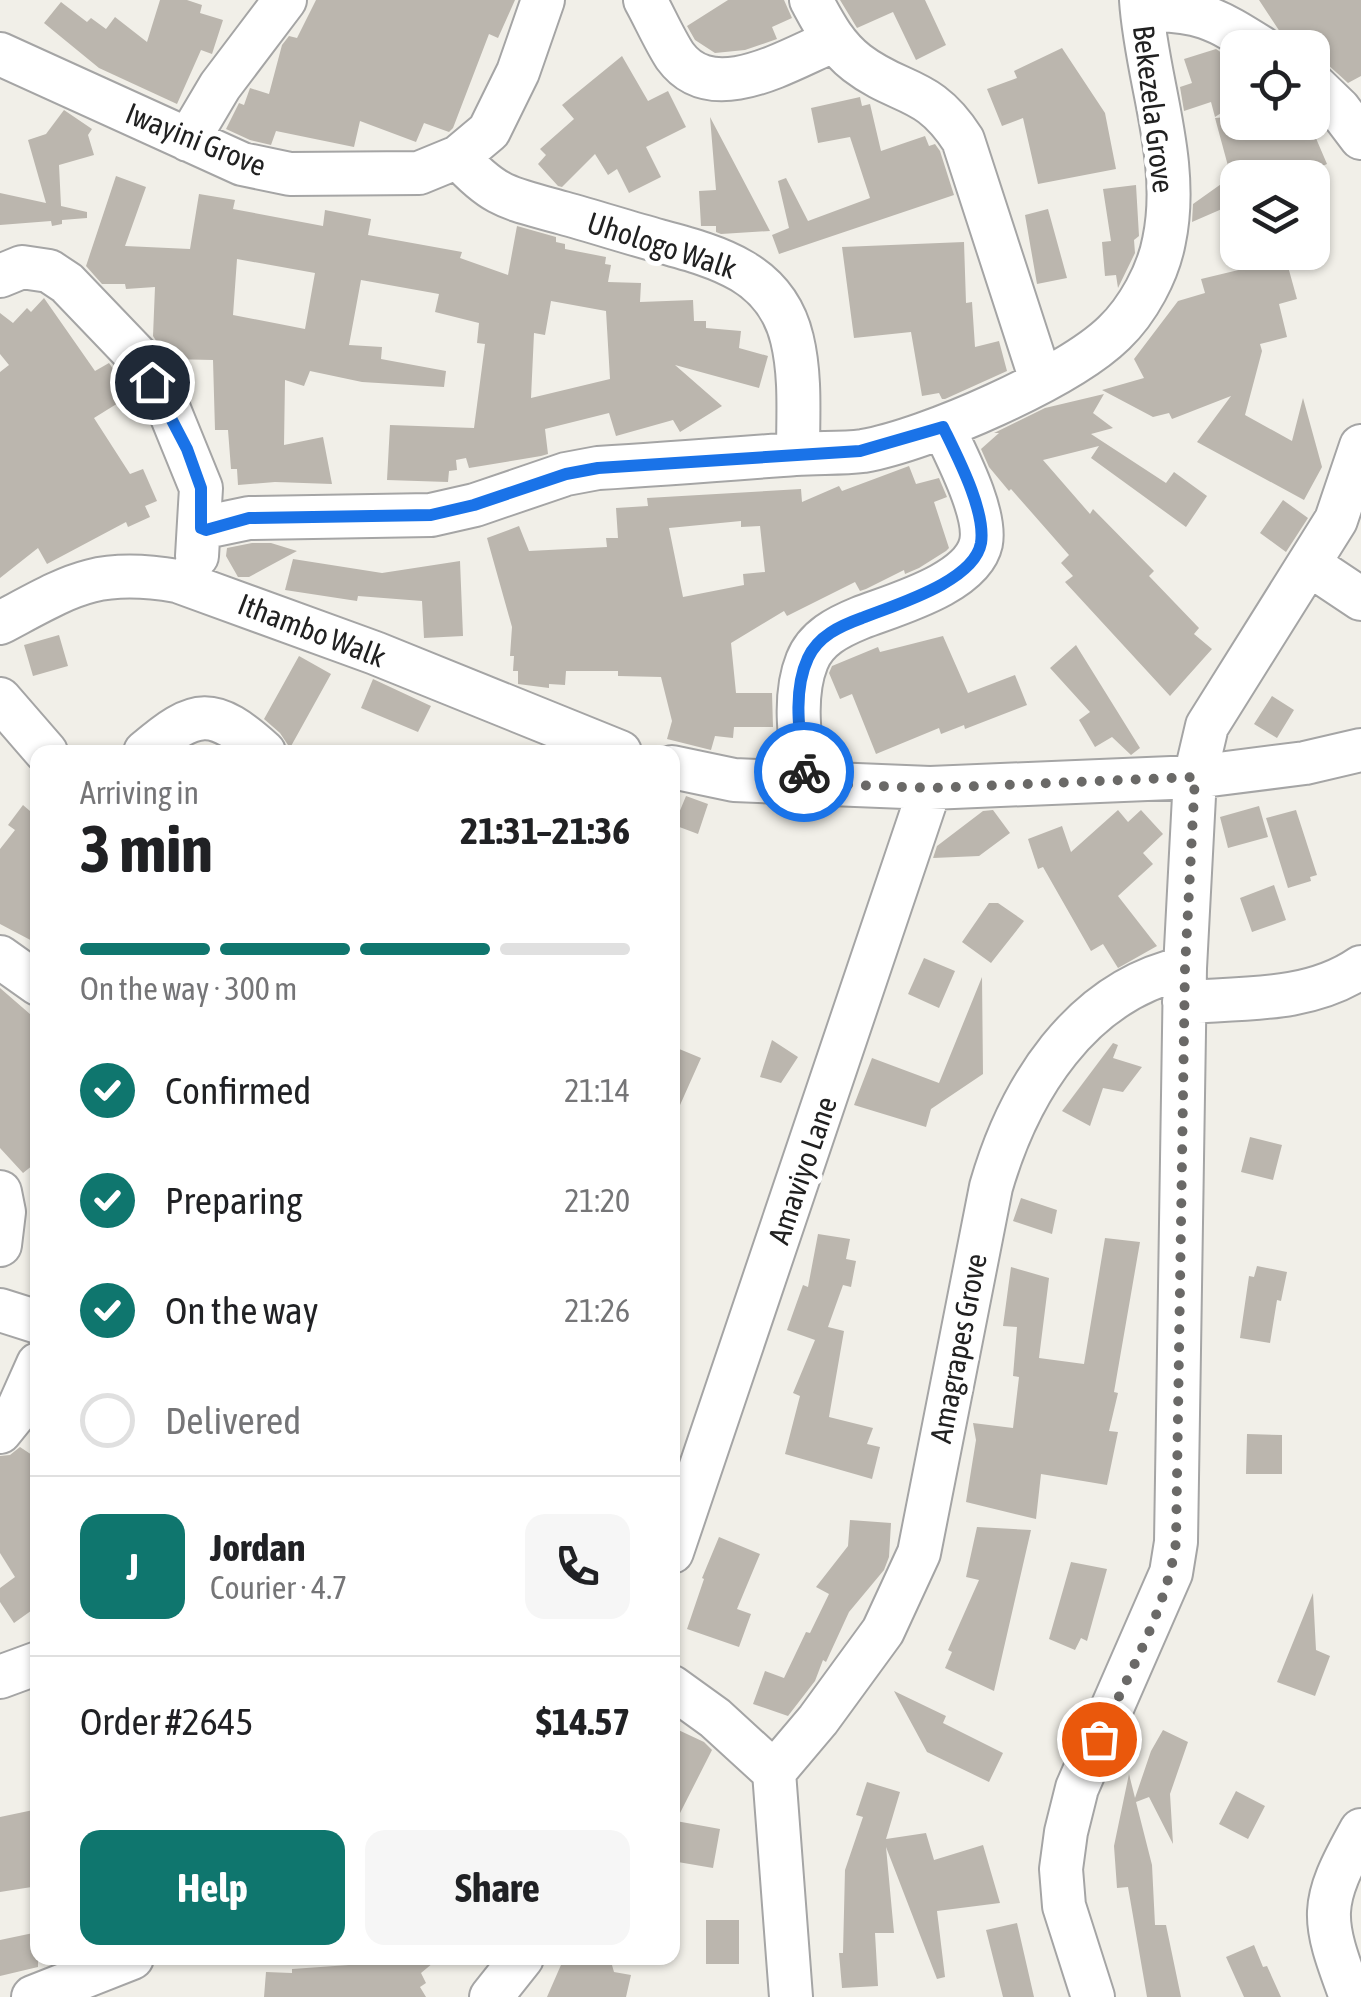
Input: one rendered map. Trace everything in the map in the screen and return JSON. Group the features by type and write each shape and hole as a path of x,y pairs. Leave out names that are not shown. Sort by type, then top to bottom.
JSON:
{"street":[{"path":"188,140 228,74 285,0"},
{"name":"Iwayini Grove","path":"0,54 242,164 290,174 419,173 458,157 489,130 505,103 544,0"},
{"path":"646,0 676,56 697,75 709,80 758,72 834,41"},
{"path":"810,0 834,41 859,65 930,101 963,140 1042,380"},
{"path":"1141,5 1206,16 1230,30"},
{"name":"Bekezela Grove","path":"201,528 249,518 431,515 598,468 860,451 943,427 1077,363 1116,332 1145,291 1164,241 1167,190 1163,135 1141,5"},
{"path":"1330,100 1361,138"},
{"name":"Uhologo Walk","path":"458,157 482,183 517,202 703,252 759,280 783,314 792,336 797,363 798,453"},
{"path":"0,276 22,267 49,270 67,283 137,356 168,407 201,488 201,528 193,586"},
{"path":"805,783 800,695 814,649 838,628 942,584 979,550 980,525 962,466 943,427"},
{"path":"1094,1997 1064,1906 1061,1869 1077,1788 1154,1620 1172,1573 1176,1542 1184,985 1195,777 1207,726 1336,520 1361,446"},
{"path":"1310,565 1361,600"},
{"name":"Ithambo Walk","path":"0,623 102,576 144,576 193,586 376,653 603,745"},
{"path":"0,699 40,745"},
{"path":"154,745 178,725 208,718 240,731 256,745"},
{"path":"680,769 734,780 930,788 1195,777 1305,763 1361,750"},
{"name":"Amaviyo Lane","path":"680,1528 930,788"},
{"path":"0,958 30,979"},
{"name":"Amagrapes Grove","path":"774,1772 818,1720 883,1631 919,1553 991,1187 1010,1128 1028,1092 1058,1050 1118,995 1148,978 1184,985 1297,994 1338,980 1361,967"},
{"path":"0,1192 4,1212 0,1246"},
{"path":"0,1310 30,1319"},
{"path":"0,1432 17,1411 30,1382"},
{"path":"0,1677 30,1666"},
{"path":"680,1693 715,1718 774,1772 791,1997"},
{"path":"1350,1997 1334,1951 1326,1910 1361,1830"},
{"path":"33,1997 114,1965"},
{"path":"491,1997 516,1965"}],"building":[{"path":"160,0 187,0 202,5 200,13 223,20 212,54 201,50 177,104 99,68 44,23 61,2 87,22 91,18 106,29 115,17 147,42"},
{"path":"316,0 515,0 498,38 489,34 449,132 424,123 416,142 360,121 354,147 276,131 271,145 226,129 239,103 244,105 250,88 269,94 282,45 289,36 297,38"},
{"path":"728,0 784,0 792,18 772,27 777,39 745,50 715,53 695,40 687,26"},
{"path":"840,0 925,0 946,45 916,60 893,12 857,28"},
{"path":"1259,0 1361,0 1361,76 1348,83 1330,67 1330,30 1279,30"},
{"path":"1062,48 1105,113 1116,169 1038,184 1023,118 1002,126 987,89 1017,78 1014,71"},
{"path":"1216,49 1220,52 1220,114 1215,117 1211,102 1184,111 1180,87 1192,83 1184,59"},
{"path":"622,56 648,101 668,91 686,127 646,147 661,177 629,193 617,169 608,175 595,154 562,187 558,186 538,164 546,155 540,149 574,119 562,105"},
{"path":"860,97 862,106 870,104 881,151 925,136 929,146 935,144 940,151 954,195 779,254 772,235 789,228 778,181 786,178 808,221 870,198 850,137 818,143 811,108"},
{"path":"64,110 92,129 88,135 94,155 59,165 61,206 87,212 87,218 62,220 62,224 52,226 51,221 0,225 0,193 46,203 28,140 46,134"},
{"path":"710,117 770,231 721,234 716,232 716,226 701,226 699,191 716,190"},
{"path":"1221,140 1317,140 1325,160 1226,160"},
{"path":"116,176 146,187 125,246 190,249 199,194 235,200 233,209 323,226 325,210 371,219 368,235 462,252 460,258 508,275 517,226 556,237 565,249 606,257 605,264 611,265 608,282 641,283 640,302 693,300 694,321 706,321 706,328 741,331 739,348 768,356 759,388 675,365 722,406 680,432 673,420 616,436 609,413 545,429 548,454 469,468 466,458 456,460 457,470 449,471 448,482 387,480 390,425 474,428 485,344 477,343 479,323 435,312 439,294 361,280 349,345 382,347 381,359 446,371 444,387 362,382 310,371 304,386 285,380 284,445 323,437 332,484 238,485 237,469 231,469 228,430 215,430 213,360 168,359 153,336 155,287 126,289 125,284 102,284 86,266","holes":["237,259 315,273 305,329 233,315","551,301 606,311 610,379 531,398 534,333 545,335"]},
{"path":"1136,185 1139,236 1134,240 1135,253 1118,288 1116,275 1105,276 1102,242 1111,241 1103,189"},
{"path":"1220,185 1220,210 1192,222 1193,204"},
{"path":"1048,209 1067,278 1037,284 1025,215"},
{"path":"964,242 966,303 972,302 975,347 999,341 1007,371 945,399 939,393 922,396 911,332 854,338 842,247"},
{"path":"1238,270 1289,270 1297,299 1279,304 1287,337 1260,344 1262,351 1245,415 1292,441 1303,398 1322,467 1304,500 1197,442 1231,396 1172,419 1169,413 1153,417 1102,390 1144,378 1134,359 1178,301 1205,293 1201,279"},
{"path":"44,298 95,371 109,363 131,395 94,418 130,474 143,469 157,501 145,506 150,517 128,527 126,522 47,564 38,548 0,578 0,372 9,365 0,354 0,313 13,323"},
{"path":"1104,394 1093,413 1113,428 1091,434 1166,483 1174,472 1207,496 1186,527 1091,458 1099,446 1043,460 1090,514 1093,509 1154,571 1149,576 1199,628 1194,634 1212,649 1170,696 1065,582 1073,576 1061,563 1069,555 989,467 981,449 999,433 994,433 1045,408"},
{"path":"909,466 916,484 939,478 947,497 934,502 949,548 919,568 905,574 904,570 866,589 860,591 855,582 787,616 784,611 731,643 736,693 772,693 773,727 734,727 733,738 715,736 711,750 667,739 672,721 661,677 618,676 618,671 566,671 565,685 549,684 549,688 518,684 518,671 513,671 514,656 510,656 512,627 487,538 519,526 529,551 607,547 606,538 618,538 616,508 648,506 647,498 801,489 802,502 839,486 842,491","holes":["741,521 741,527 760,526 765,572 743,574 744,585 683,597 669,528"]},
{"path":"1283,500 1308,518 1286,552 1260,533"},
{"path":"271,543 297,551 249,577 238,577 226,556 227,548"},
{"path":"293,559 382,573 460,561 463,636 424,638 422,601 358,596 357,601 285,590"},
{"path":"59,635 68,666 33,676 24,645"},
{"path":"943,636 968,693 1015,675 1027,705 965,729 964,725 941,734 939,728 876,754 852,694 840,699 829,673 832,666 878,647 880,652"},
{"path":"1076,645 1140,748 1131,755 1112,737 1095,747 1079,720 1090,712 1050,668"},
{"path":"299,656 331,674 292,745 264,719"},
{"path":"373,679 431,706 418,732 361,708"},
{"path":"1272,696 1294,710 1277,738 1254,724"},
{"path":"686,796 708,804 698,834 680,827 680,810"},
{"path":"23,805 30,811 30,940 0,924 0,849 15,830 8,825"},
{"path":"1259,806 1268,837 1228,848 1220,817"},
{"path":"993,810 1010,833 979,856 933,858 937,846 983,811"},
{"path":"1118,810 1128,822 1141,810 1163,834 1143,853 1153,864 1118,896 1157,946 1118,968 1103,944 1091,951 1043,867 1038,869 1028,839 1062,826 1071,852"},
{"path":"1296,810 1317,875 1310,877 1311,881 1288,888 1266,818"},
{"path":"1274,885 1286,920 1252,932 1240,898"},
{"path":"989,903 998,903 1024,921 991,963 962,942"},
{"path":"924,958 955,971 939,1008 908,994"},
{"path":"982,977 983,1074 931,1109 926,1127 854,1105 872,1058 939,1083"},
{"path":"0,988 30,1014 30,1167 23,1173 0,1148"},
{"path":"772,1040 798,1057 781,1083 760,1077"},
{"path":"1113,1043 1118,1045 1113,1058 1142,1067 1123,1092 1103,1088 1090,1126 1062,1111"},
{"path":"680,1049 701,1058 680,1105"},
{"path":"1250,1137 1282,1145 1273,1180 1241,1172"},
{"path":"1021,1198 1057,1210 1052,1234 1013,1221"},
{"path":"818,1234 850,1239 846,1259 856,1261 851,1287 843,1285 828,1327 844,1331 829,1417 873,1428 867,1444 880,1447 872,1479 785,1454 800,1396 793,1393 815,1340 787,1330 803,1285 808,1287"},
{"path":"1105,1238 1140,1242 1114,1392 1118,1393 1109,1431 1118,1432 1107,1485 1041,1474 1036,1519 966,1502 976,1440 973,1423 1013,1428 1019,1377 1013,1376 1017,1327 1003,1326 1011,1267 1049,1278 1039,1358 1084,1364"},
{"path":"1257,1266 1287,1272 1281,1301 1277,1300 1270,1343 1240,1338 1249,1276 1254,1277"},
{"path":"1247,1434 1282,1435 1282,1474 1246,1474"},
{"path":"20,1447 30,1454 30,1612 14,1623 0,1602 0,1588 15,1577 0,1553 0,1456 10,1455"},
{"path":"850,1520 891,1523 889,1557 884,1570 849,1612 815,1681 788,1716 753,1704 765,1671 784,1678 806,1632 810,1633 829,1594 816,1587 848,1546"},
{"path":"977,1527 1031,1530 994,1691 945,1668 952,1652 948,1650 979,1580 966,1577"},
{"path":"719,1537 760,1554 737,1609 751,1614 739,1647 687,1629"},
{"path":"1071,1562 1107,1569 1087,1641 1081,1638 1075,1650 1049,1639"},
{"path":"1313,1593 1316,1650 1330,1656 1315,1696 1277,1682"},
{"path":"894,1691 946,1716 943,1723 1003,1753 989,1782 927,1752"},
{"path":"1163,1730 1188,1742 1170,1794 1173,1844 1149,1797 1136,1802 1152,1865 1155,1925 1166,1925 1181,1997 1147,1997 1128,1887 1117,1888 1114,1846 1129,1774 1135,1798 1151,1751"},
{"path":"680,1731 712,1750 680,1813"},
{"path":"867,1782 900,1792 886,1839 926,1833 934,1860 983,1845 1000,1903 937,1911 945,1977 937,1979 886,1847 894,1933 875,1933 878,1986 842,1988 839,1953 843,1953 845,1870 863,1817 856,1815"},
{"path":"1236,1791 1265,1806 1248,1839 1219,1824"},
{"path":"30,1811 30,1887 0,1892 0,1817"},
{"path":"680,1822 720,1829 713,1868 680,1862"},
{"path":"706,1920 739,1920 739,1964 706,1964"},
{"path":"1017,1923 1034,1997 1003,1997 986,1930"},
{"path":"30,1934 30,1965 38,1967 0,1976 0,1940"},
{"path":"1254,1945 1281,1997 1244,1997 1226,1957"},
{"path":"431,1965 421,1973 426,1983 420,1987 426,1997 264,1997 266,1972 292,1973 292,1969"},
{"path":"561,1965 612,1965 614,1972 631,1975 626,1997 547,1997"}],"way so far":[{"path":"804,772 805,783 930,788 1195,777 1185,968 1176,1542 1172,1573 1154,1620 1099,1739"}],"route":[{"path":"152,382 187,449 201,488 201,528 206,530 249,518 431,515 598,468 860,451 943,427 962,466 980,525 979,550 942,584 824,636 808,659 802,677 799,713 804,772"}]}
